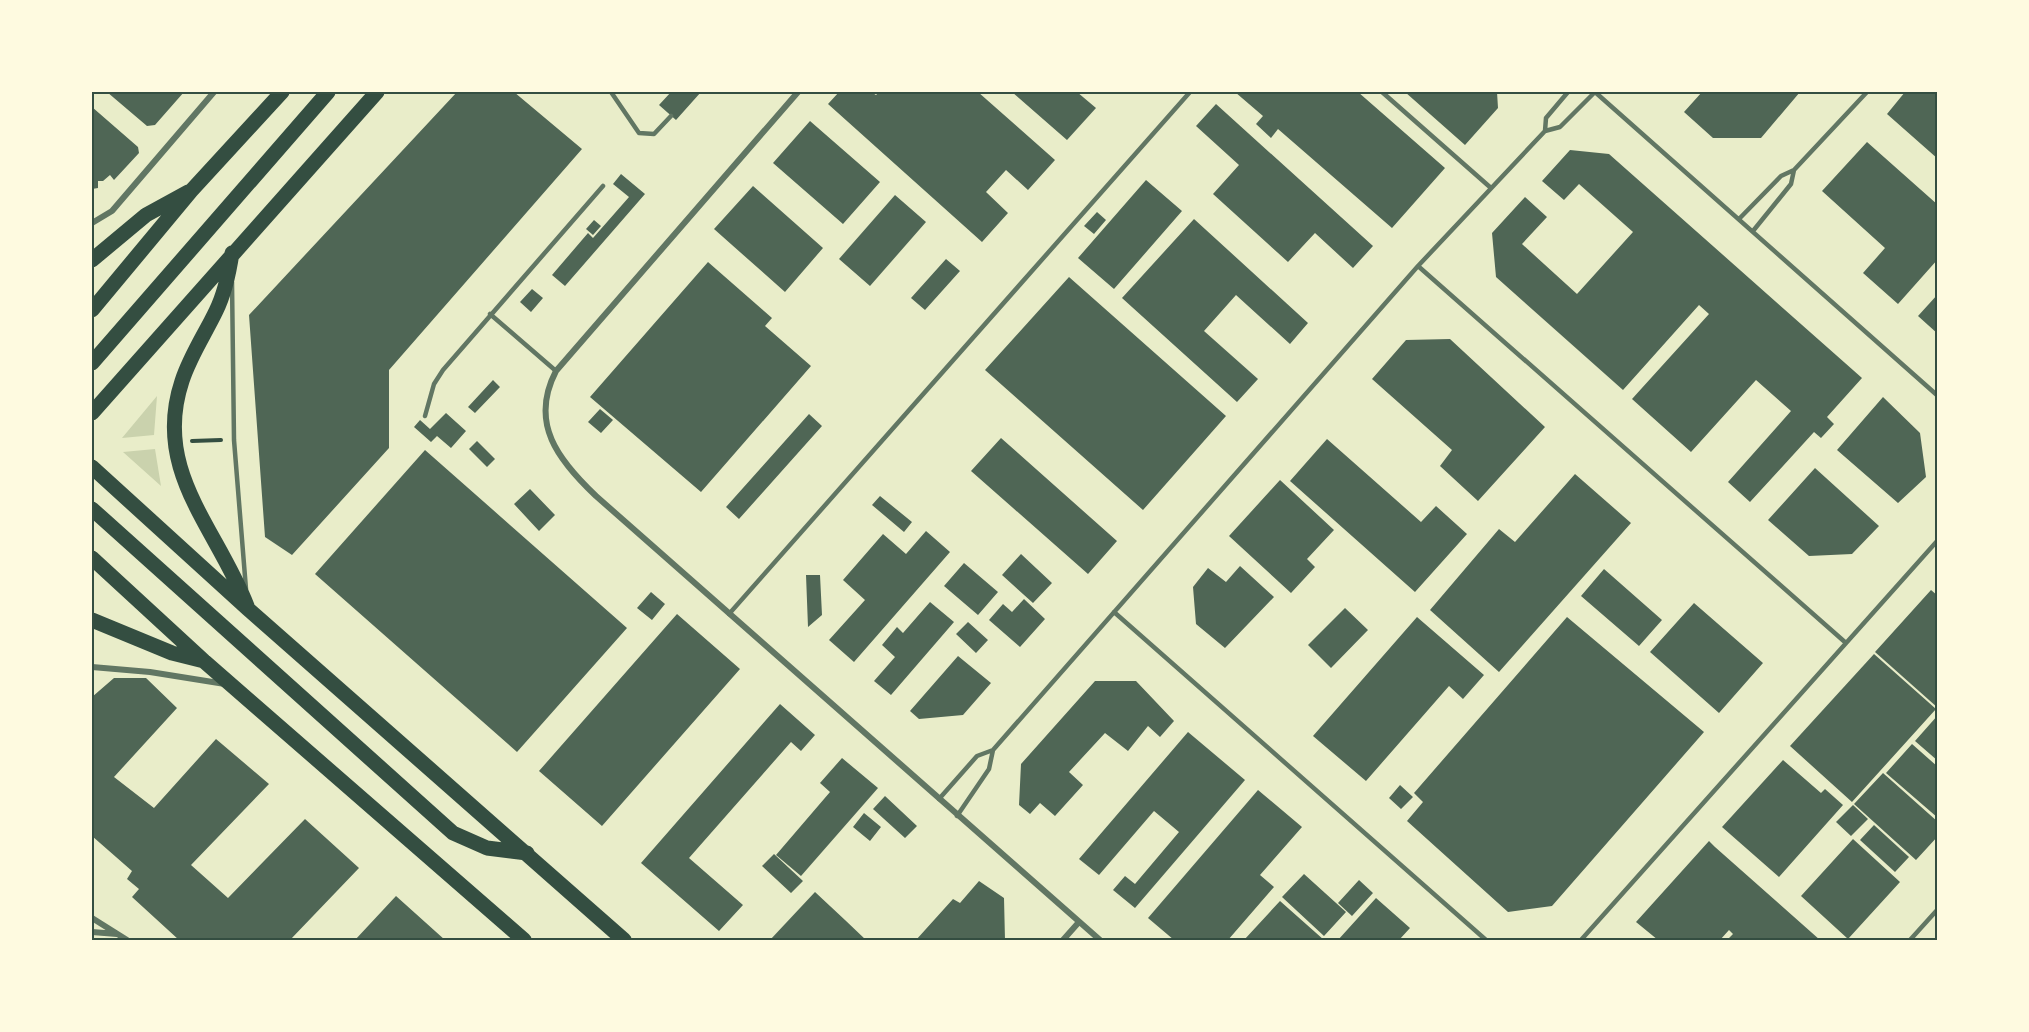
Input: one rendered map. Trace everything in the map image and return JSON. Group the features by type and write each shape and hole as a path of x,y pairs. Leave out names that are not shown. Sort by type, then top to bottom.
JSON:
{"main road":[{"path":"92,310 191,191 282,92"},
{"path":"92,363 328,92"},
{"path":"92,413 377,92"},
{"path":"92,260 160,204 191,191"},
{"path":"232,253 217,309 193,353 182,382 175,411 173,442 192,502 232,572 248,609"},
{"path":"92,467 248,609 624,940"},
{"path":"92,509 453,833 487,848 527,853"},
{"path":"92,558 205,662 524,940"},
{"path":"92,620 172,653 205,662"}],"street":[{"path":"92,223 112,211 214,92"},
{"path":"798,92 556,370 548,387 544,416 548,430 563,459 596,496 1098,940"},
{"path":"92,667 150,672 234,686"},
{"path":"92,918 128,940"},
{"path":"1063,940 1079,922"},
{"path":"92,932 120,934"}],"lane":[{"path":"612,92 639,133 654,134 672,116"},
{"path":"729,614 1190,92"},
{"path":"1382,92 1491,188"},
{"path":"1545,131 1546,118 1568,92"},
{"path":"939,799 977,756 993,750 1418,266 1545,131 1560,126 1595,92 1938,396"},
{"path":"1739,219 1781,176 1794,170 1867,92"},
{"path":"1753,231 1791,184 1794,170"},
{"path":"425,416 434,384 443,370 603,186"},
{"path":"232,253 234,440 248,609"},
{"path":"1418,266 1846,643"},
{"path":"490,314 556,370"},
{"path":"1581,940 1938,540"},
{"path":"1114,612 1486,940"},
{"path":"957,816 989,769 993,750"},
{"path":"1910,940 1938,909"}],"path":[{"path":"173,442 234,440"}],"green space":[{"path":"157,396 154,435 122,438"},
{"path":"155,449 161,486 123,452"}],"building":[{"path":"107,92 184,92 155,125 147,126"},
{"path":"457,92 514,92 582,149 389,370 389,448 292,555 265,537 249,315"},
{"path":"671,92 701,92 676,120 659,105"},
{"path":"839,92 871,92 876,95 879,92 978,92 1055,160 1028,190 1006,170 986,192 1008,213 982,242 828,104"},
{"path":"1012,92 1077,92 1096,108 1067,140"},
{"path":"1235,92 1358,92 1445,168 1392,228 1278,129 1271,138 1256,124 1263,116"},
{"path":"1405,92 1497,92 1498,108 1465,145"},
{"path":"1702,92 1800,92 1761,138 1713,138 1684,112"},
{"path":"1905,92 1938,92 1938,159 1887,114"},
{"path":"1216,104 1373,246 1353,268 1315,233 1288,262 1213,194 1239,165 1196,126"},
{"path":"92,107 138,147 139,153 114,180 110,175 103,181 98,181 98,188 92,189"},
{"path":"810,121 880,182 843,224 773,163"},
{"path":"1867,142 1938,205 1938,259 1898,304 1863,273 1885,248 1822,191"},
{"path":"1570,150 1609,154 1862,378 1827,417 1834,424 1821,438 1814,432 1750,502 1728,482 1791,411 1756,380 1691,452 1632,399 1709,314 1699,305 1623,390 1496,277 1492,233 1525,197 1547,217 1522,244 1577,294 1633,232 1579,184 1564,200 1542,181"},
{"path":"621,174 645,194 565,286 552,275 588,233 593,238 629,197 613,184"},
{"path":"1146,180 1182,211 1114,289 1078,258"},
{"path":"753,186 823,248 785,292 714,229"},
{"path":"895,195 926,222 870,286 839,259"},
{"path":"1097,212 1106,220 1094,234 1084,226"},
{"path":"1194,219 1308,323 1290,344 1236,295 1204,331 1258,379 1237,402 1122,298"},
{"path":"594,220 601,226 593,235 586,229"},
{"path":"946,259 960,271 925,310 911,298"},
{"path":"708,262 772,318 765,326 811,366 701,492 590,397"},
{"path":"1069,277 1226,416 1143,510 985,370"},
{"path":"532,289 543,298 531,312 520,302"},
{"path":"1938,294 1938,334 1918,316"},
{"path":"1450,339 1545,427 1478,501 1440,466 1452,450 1372,379 1406,340"},
{"path":"493,380 500,387 475,413 468,407"},
{"path":"1883,397 1920,433 1926,477 1898,503 1837,450"},
{"path":"600,409 613,420 601,433 588,422"},
{"path":"446,413 466,431 451,448 437,436 431,442 414,427 420,420 430,429"},
{"path":"809,414 822,426 739,519 726,507"},
{"path":"1001,438 1117,541 1088,574 971,471"},
{"path":"1327,439 1421,522 1436,506 1467,534 1415,592 1290,481"},
{"path":"477,441 495,459 487,467 469,449"},
{"path":"425,450 627,628 517,752 315,574"},
{"path":"1815,468 1879,526 1852,554 1809,556 1768,520"},
{"path":"1575,474 1631,523 1499,672 1430,610 1499,529 1515,542"},
{"path":"1280,480 1334,530 1307,559 1315,567 1291,593 1229,536"},
{"path":"530,489 555,515 539,531 514,504"},
{"path":"880,496 912,522 904,532 872,505"},
{"path":"926,531 950,552 854,662 829,640 865,600 843,580 883,534 906,554"},
{"path":"1021,554 1052,583 1033,603 1002,575"},
{"path":"964,563 998,592 978,615 944,586"},
{"path":"1240,566 1274,597 1225,648 1196,624 1193,587 1208,568 1226,582"},
{"path":"1604,569 1662,620 1639,646 1581,596"},
{"path":"806,575 820,575 822,615 808,627"},
{"path":"1931,590 1938,596 1938,708 1875,652"},
{"path":"651,592 665,604 652,620 637,608"},
{"path":"1024,599 1045,619 1020,647 989,620 1003,604 1012,612"},
{"path":"930,602 954,622 891,695 874,681 895,657 882,645 897,627 903,633"},
{"path":"1694,603 1763,663 1719,713 1650,652"},
{"path":"1345,608 1368,630 1331,668 1308,645"},
{"path":"677,614 740,669 602,826 539,771"},
{"path":"1417,617 1484,675 1463,699 1449,686 1366,781 1313,736"},
{"path":"1567,617 1704,732 1552,906 1508,912 1407,821 1423,802 1414,793"},
{"path":"968,622 988,640 976,653 956,634"},
{"path":"1874,654 1936,709 1852,802 1790,746"},
{"path":"958,656 991,683 963,715 919,719 910,711"},
{"path":"114,678 146,678 177,708 114,777 154,808 216,739 269,784 191,865 228,898 305,819 359,868 290,940 179,940 132,897 139,889 127,879 132,871 92,836 92,697"},
{"path":"1095,681 1136,681 1174,721 1160,737 1148,726 1128,751 1105,733 1069,772 1083,785 1055,816 1040,803 1030,814 1019,805 1021,764"},
{"path":"780,704 815,735 801,751 791,742 689,858 743,905 719,931 641,863"},
{"path":"1938,715 1938,761 1915,741"},
{"path":"1188,732 1245,780 1135,908 1113,890 1125,876 1135,884 1179,832 1154,811 1099,875 1079,859"},
{"path":"1912,744 1938,767 1938,818 1886,773"},
{"path":"842,758 878,788 801,876 776,855 830,792 820,783"},
{"path":"1783,760 1821,793 1825,789 1843,805 1779,877 1722,827"},
{"path":"1883,773 1938,822 1938,836 1916,860 1854,804"},
{"path":"1400,785 1413,797 1401,809 1389,798"},
{"path":"1258,790 1302,827 1260,875 1274,887 1228,940 1174,940 1148,918"},
{"path":"885,796 917,826 905,838 873,809"},
{"path":"1853,805 1868,819 1851,836 1836,822"},
{"path":"864,813 881,827 870,841 853,827"},
{"path":"1874,825 1909,857 1895,872 1860,840"},
{"path":"1853,839 1900,882 1848,939 1801,896"},
{"path":"1709,841 1820,940 1727,940 1733,934 1729,930 1720,940 1658,940 1636,922"},
{"path":"774,854 803,881 791,893 762,866"},
{"path":"1304,874 1346,912 1324,936 1282,897"},
{"path":"1359,880 1373,893 1352,916 1338,903"},
{"path":"979,881 1004,898 1005,940 916,940 953,899 960,903"},
{"path":"815,892 845,920 866,940 770,940"},
{"path":"396,896 445,940 355,940"},
{"path":"1376,898 1410,928 1399,940 1338,940"},
{"path":"1280,901 1324,940 1244,940"}]}
